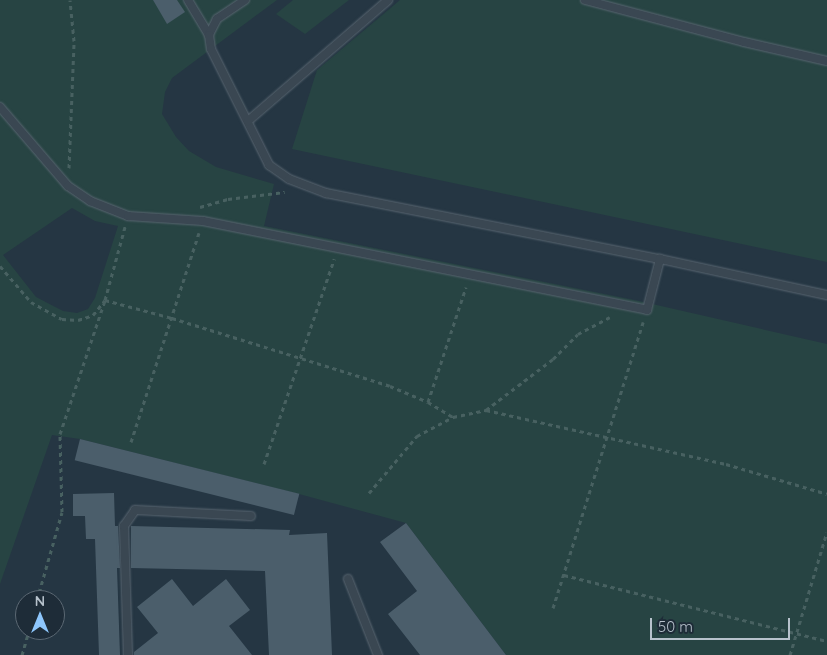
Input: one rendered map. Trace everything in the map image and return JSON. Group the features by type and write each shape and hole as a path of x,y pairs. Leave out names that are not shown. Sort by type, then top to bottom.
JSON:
{"lane":[{"path":"188,0 209,35 211,48 269,165 289,180 326,192 660,259 827,295"},
{"path":"209,35 217,19 245,0"},
{"path":"248,121 388,0"},
{"path":"585,0 744,42 827,61"},
{"path":"0,107 68,186 90,201 128,216 203,222 647,310 660,259"},
{"path":"128,655 124,526 135,510 251,516"},
{"path":"348,579 378,655"}],"path":[{"path":"68,186 74,41 70,0"},
{"path":"194,209 228,199 283,192"},
{"path":"40,590 62,512 60,434 105,300 128,216"},
{"path":"131,442 203,222"},
{"path":"264,464 338,248"},
{"path":"0,266 31,302 62,319 78,320 93,315 105,300"},
{"path":"428,402 470,274"},
{"path":"105,300 172,318 390,386 428,402 453,417"},
{"path":"553,608 647,310"},
{"path":"486,410 553,359 578,334 607,317 616,317"},
{"path":"634,319 643,321"},
{"path":"369,493 417,436 453,417 486,410 726,464 827,494"},
{"path":"790,655 827,532"},
{"path":"564,575 827,641"},
{"path":"22,655 26,640"}],"green space":[{"path":"0,0 277,0 172,78 165,92 162,114 176,137 189,151 216,167 274,184 264,226 639,301 827,344 827,655 506,655 406,523 80,439 52,435 0,584","holes":["72,208 95,221 118,226 95,298 88,309 77,313 63,311 36,297 3,255"]},
{"path":"293,0 349,0 305,34 276,14"},
{"path":"400,0 827,0 827,262 292,149 317,70"}],"building":[{"path":"153,0 177,0 185,12 167,24"},
{"path":"80,439 299,494 294,515 75,460"},
{"path":"114,493 115,526 118,526 120,568 117,568 120,655 99,655 95,539 86,539 85,516 73,516 73,494"},
{"path":"406,523 506,655 420,655 388,614 417,591 380,542"},
{"path":"131,526 290,530 289,535 327,533 332,655 269,655 265,571 131,568"},
{"path":"172,579 193,606 226,579 250,610 229,626 252,655 134,655 134,652 158,633 137,607"}]}
